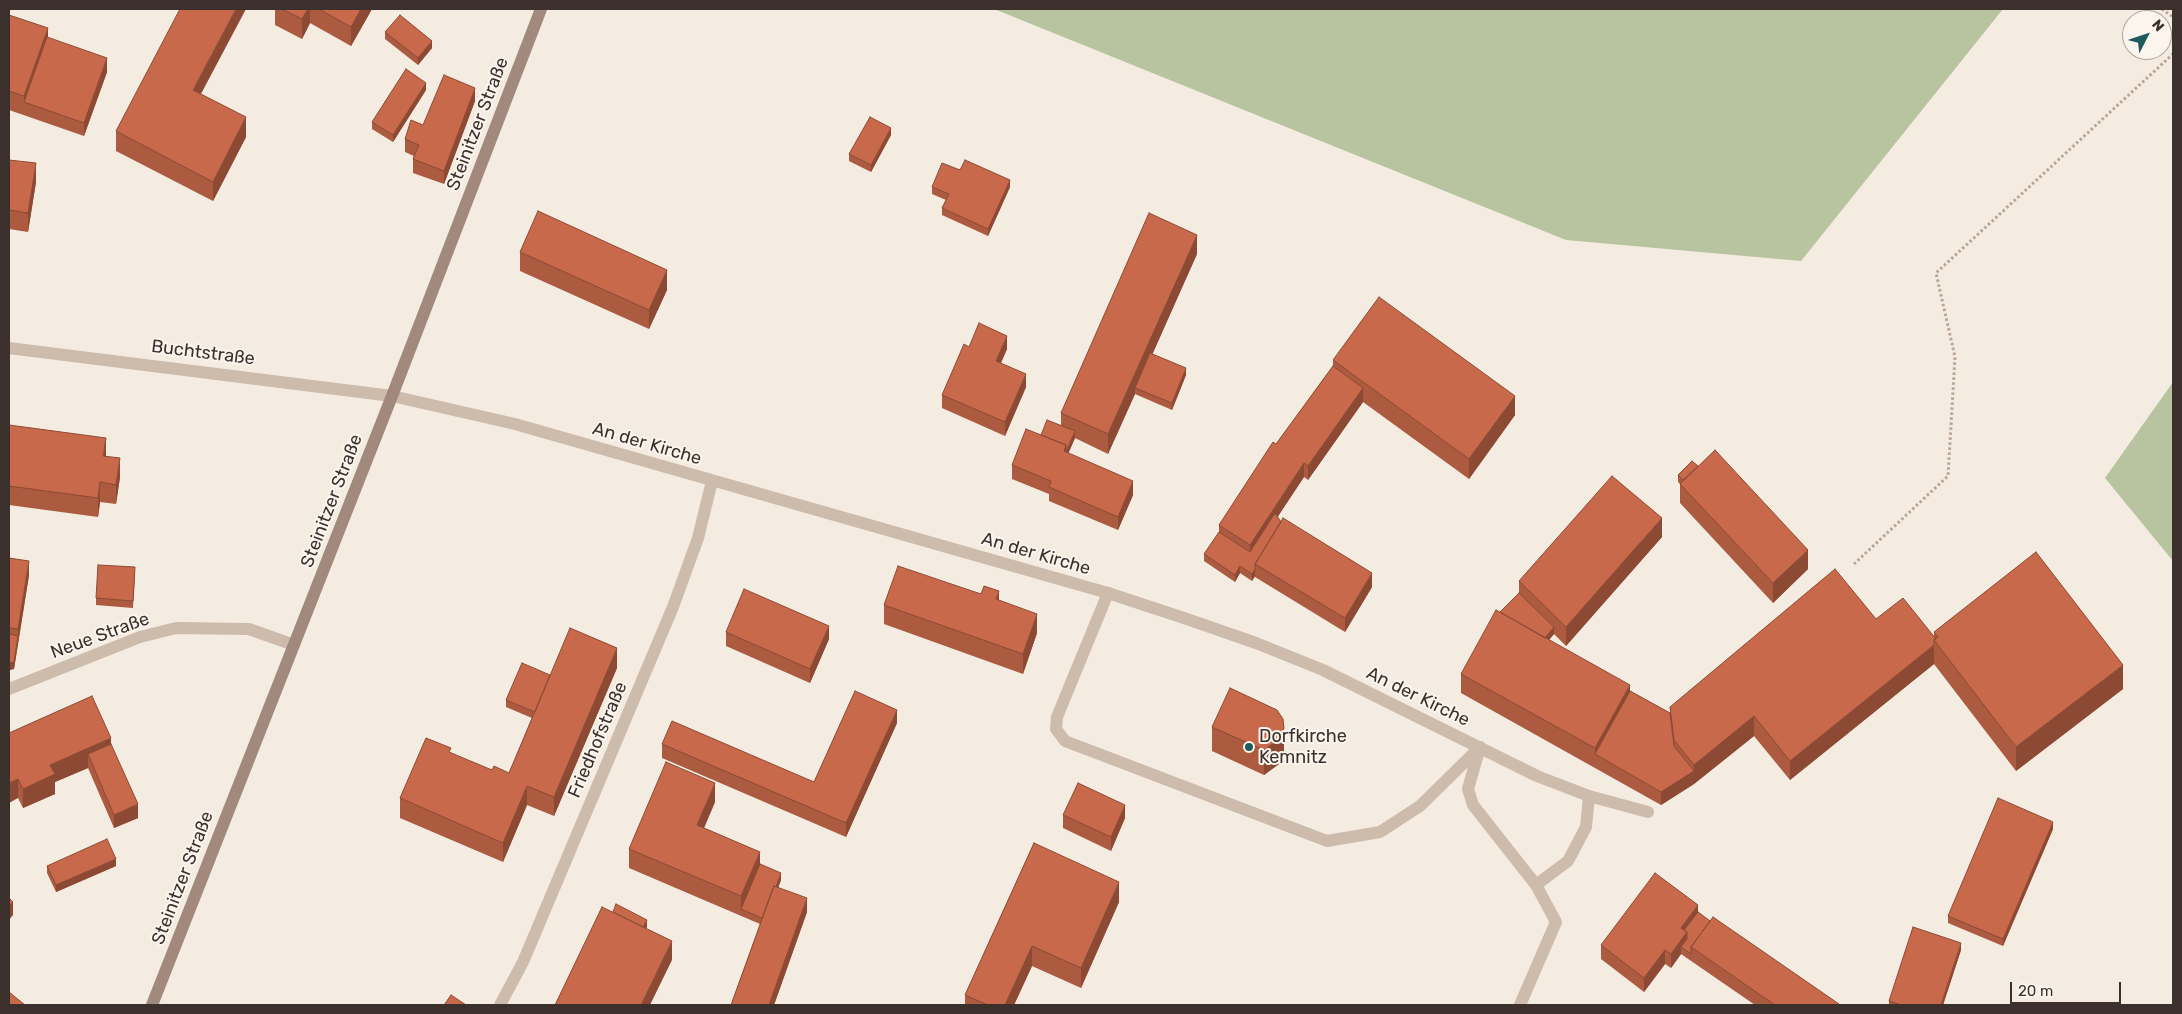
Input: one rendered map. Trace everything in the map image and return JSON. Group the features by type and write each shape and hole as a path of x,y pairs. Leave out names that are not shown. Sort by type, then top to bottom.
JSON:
{"street":[{"name":"Steinitzer Straße","path":"152,1005 392,396 541,9"},
{"name":"Buchtstraße","path":"9,348 392,396"},
{"name":"An der Kirche","path":"392,396 514,424 1108,592 1256,643 1323,670 1538,776 1589,796 1648,812"},
{"name":"Friedhofstraße","path":"500,1005 524,962 673,607 698,538 712,481"},
{"path":"1108,592 1057,717 1056,729 1065,741 1328,841 1380,832 1420,806 1480,747"},
{"name":"Neue Straße","path":"9,689 140,637 176,628 250,629 294,645"},
{"path":"1480,747 1468,789 1473,805 1536,885 1556,922 1520,1005"},
{"path":"1536,885 1568,861 1586,827 1589,796"}],"path":[{"path":"2162,9 2173,17"},
{"path":"1854,564 1948,476 1955,357 1936,273 2173,54"}],"green space":[{"path":"994,9 2003,9 1801,261 1566,240"},
{"path":"2173,382 2173,561 2105,478"}],"building":[{"path":"180,9 236,9 193,90 246,117 213,182 116,131"},
{"path":"282,9 308,9 302,19"},
{"path":"319,9 361,9 351,27"},
{"path":"9,15 48,28 24,96 9,91"},
{"path":"400,15 432,41 418,58 385,32"},
{"path":"47,37 107,58 84,123 24,102"},
{"path":"406,69 426,83 393,135 372,122"},
{"path":"444,75 475,88 444,171 413,159 419,145 405,139 411,120 423,125"},
{"path":"870,117 891,128 871,165 849,154"},
{"path":"9,160 36,163 28,213 9,210"},
{"path":"965,160 1010,180 988,229 942,208 949,194 932,187 942,163 960,170"},
{"path":"538,211 667,270 649,310 520,252"},
{"path":"1149,213 1197,235 1108,434 1061,413"},
{"path":"1379,297 1515,396 1469,459 1333,360"},
{"path":"979,323 1007,336 996,361 1026,374 1005,422 942,395 964,344 969,347"},
{"path":"1150,353 1186,368 1172,403 1135,388"},
{"path":"1333,366 1363,388 1308,466 1304,463 1250,545 1219,525 1273,442 1276,444"},
{"path":"1047,420 1075,431 1066,452 1066,445 1041,435"},
{"path":"9,425 106,438 103,456 120,458 116,485 100,482 98,498 9,486"},
{"path":"1026,429 1066,445 1064,451 1133,481 1118,517 1049,487 1051,481 1012,465"},
{"path":"1715,450 1808,550 1773,583 1680,484"},
{"path":"1692,461 1698,466 1683,480 1678,475"},
{"path":"1612,476 1662,518 1566,627 1519,581"},
{"path":"1275,513 1281,522 1255,564 1252,574 1240,566 1235,575 1204,554 1219,532 1250,552"},
{"path":"1283,518 1372,573 1345,618 1255,564"},
{"path":"2036,552 2123,665 2016,747 1934,640 1938,637 1934,632"},
{"path":"9,558 29,561 18,629 9,628"},
{"path":"98,565 135,567 133,601 96,598"},
{"path":"898,566 981,594 984,586 999,591 996,599 1037,614 1023,654 884,605"},
{"path":"1835,569 1876,619 1903,598 1936,639 1934,640 1934,645 1790,761 1754,716 1694,765 1674,740 1670,707"},
{"path":"744,589 829,626 810,669 726,632"},
{"path":"1519,593 1554,627 1545,638 1500,612"},
{"path":"1496,610 1630,685 1595,748 1461,674"},
{"path":"570,628 617,648 554,797 527,786 503,843 400,798 426,738 451,748 449,752 492,770 494,766 509,773"},
{"path":"9,634 18,636 14,662 9,663"},
{"path":"522,663 550,675 535,712 506,700"},
{"path":"1230,688 1277,710 1283,719 1284,728 1279,739 1264,750 1212,727"},
{"path":"855,691 897,710 846,823 662,744 672,721 814,782"},
{"path":"1630,691 1670,713 1674,746 1694,771 1661,792 1595,754"},
{"path":"92,696 111,738 50,765 55,774 23,789 18,779 9,783 9,733"},
{"path":"111,744 138,804 114,815 88,754"},
{"path":"666,762 715,783 697,825 760,852 741,896 629,849"},
{"path":"1078,783 1125,805 1111,837 1063,815"},
{"path":"1998,798 2053,822 2003,939 1948,916"},
{"path":"107,839 116,859 56,885 47,866"},
{"path":"1034,843 1119,882 1081,968 1032,946 1005,1005 988,1005 965,995"},
{"path":"760,864 781,873 762,918 741,909"},
{"path":"1655,873 1698,905 1681,928 1687,932 1671,954 1665,950 1644,978 1601,945"},
{"path":"774,886 807,898 769,1005 731,1005"},
{"path":"9,898 13,902 9,906"},
{"path":"616,904 647,920 643,927 613,912"},
{"path":"602,907 672,941 641,1005 555,1005"},
{"path":"1698,912 1710,921 1691,947 1691,954 1681,947 1687,939 1687,932 1684,930"},
{"path":"1713,917 1839,1004 1775,1005 1691,947"},
{"path":"1913,927 1961,943 1941,1005 1901,1005 1889,1001"},
{"path":"9,992 25,1005 9,1005"},
{"path":"451,995 466,1005 444,1005"}],"place":[{"name":"Dorfkirche Kemnitz","path":"1249,747"}]}
